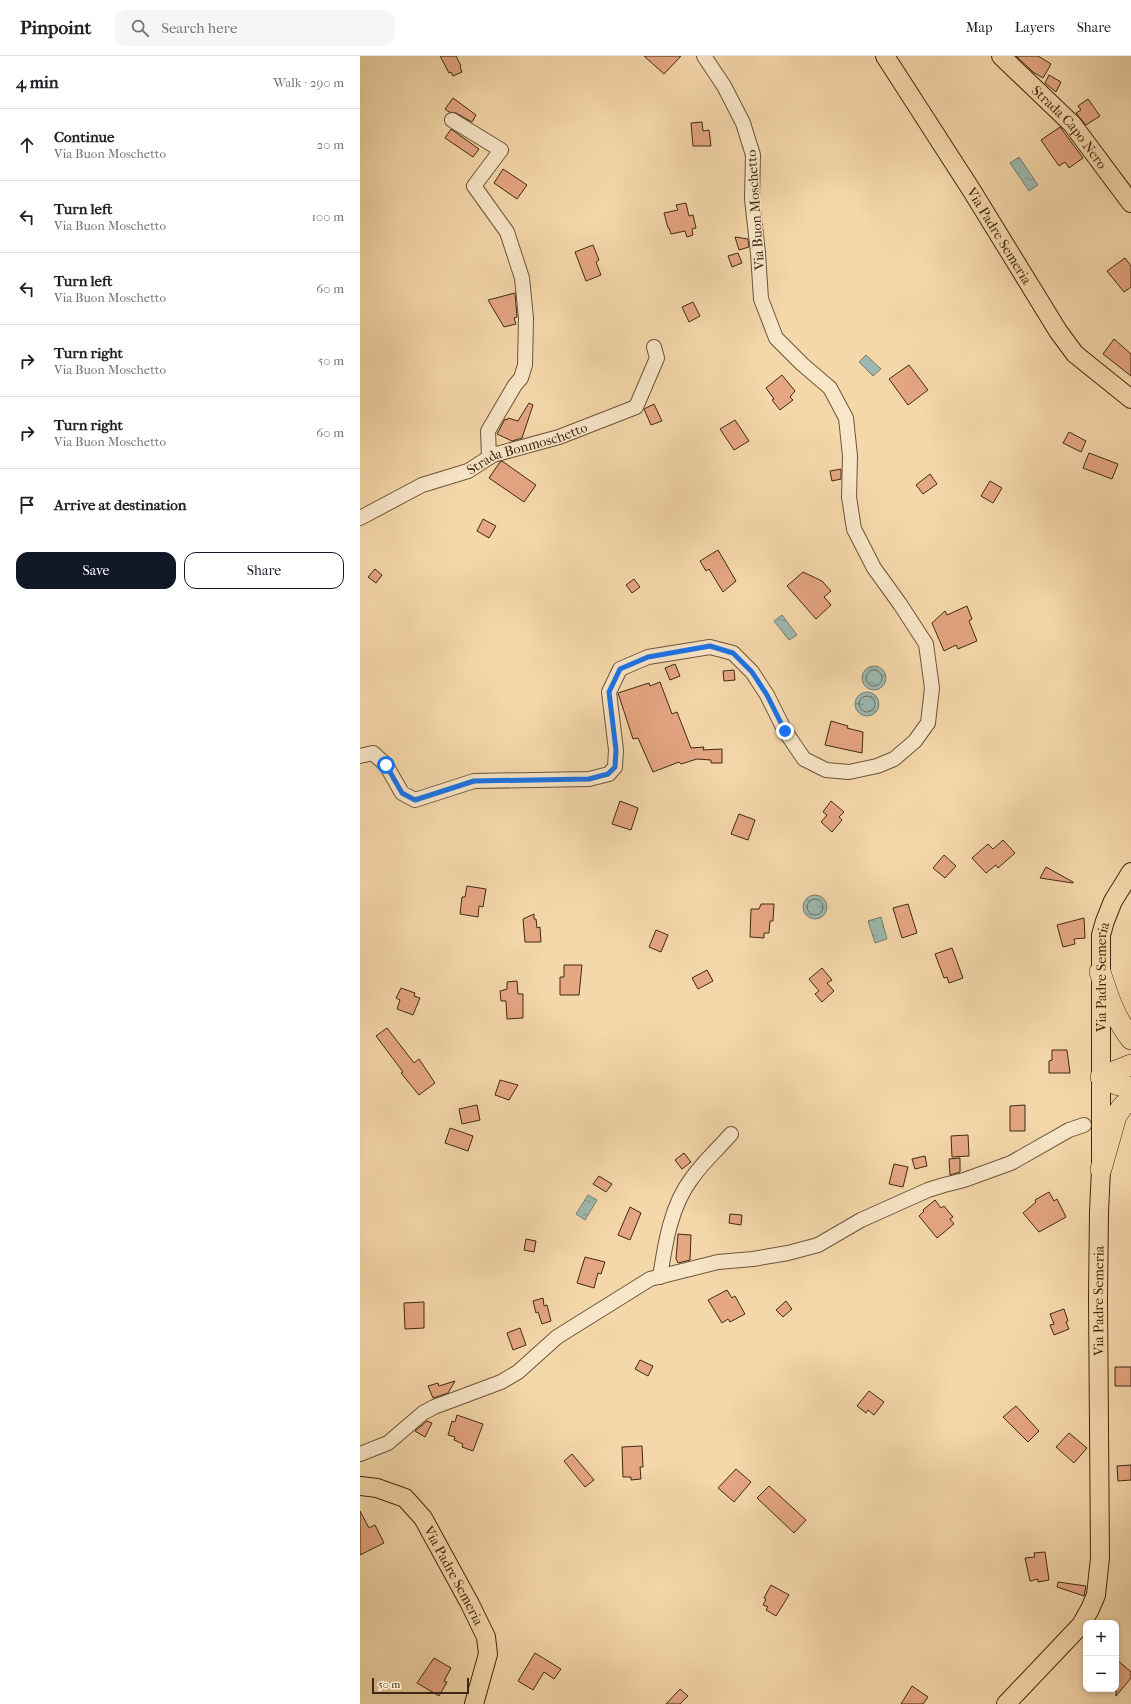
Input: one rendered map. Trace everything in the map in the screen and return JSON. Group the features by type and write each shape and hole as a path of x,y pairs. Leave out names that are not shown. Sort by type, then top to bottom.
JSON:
{"highway":[{"path":"1100,972 1110,1005 1117,1019 1131,1039"},
{"path":"1101,1077 1120,1068 1131,1065"},
{"path":"1101,1077 1121,1086 1131,1088"},
{"path":"1101,1169 1116,1116 1131,1098"}],"main road":[{"name":"Via Padre Semeria","path":"885,56 972,191 1058,331 1075,354 1131,399"},
{"name":"Strada Capo Nero","path":"1001,56 1072,124 1131,203"},
{"name":"Via Padre Semeria","path":"1006,1704 1081,1625 1090,1610 1096,1595 1100,1558 1098,1290 1101,1169 1101,935 1113,901 1131,872"},
{"name":"Via Padre Semeria","path":"360,1486 377,1488 405,1498 424,1518 470,1604 486,1637 488,1654 474,1704"}],"street":[{"name":"Via Buon Moschetto","path":"360,756 373,753 386,765 402,793 415,800 474,781 589,779 608,774 615,767 616,750 609,692 620,669 648,657 710,646 733,653 752,672 767,695 785,731 804,758 826,770 849,772 877,766 894,759 915,741 928,723 932,688 926,644 874,568 854,529 849,497 850,456 846,418 830,388 776,338 761,299 752,199 753,155 743,123 724,86 704,56"},
{"path":"452,120 501,150 474,186 507,232 522,278 524,296 527,332 525,365 521,378 515,385 488,430 489,457"},
{"name":"Strada Bonmoschetto","path":"360,518 422,485 468,471 489,457 559,437 636,407 657,358 654,347"},
{"path":"360,1454 388,1443 423,1413 434,1407 501,1382 518,1372 557,1337 575,1325 597,1314 650,1279 718,1262 753,1259 788,1253 818,1245 861,1220 928,1190 964,1180 1011,1163 1069,1130 1084,1125"},
{"path":"660,1277 663,1253 679,1200 692,1178 731,1134"}],"water":[{"path":"1019,157 1038,185 1029,191 1010,163"},
{"path":"866,355 881,369 873,376 859,362"},
{"path":"782,615 797,635 789,640 774,621"},
{"path":"874,666 883,669 886,678 883,687 874,690 865,687 862,678 865,669"},
{"path":"867,692 876,695 879,704 876,713 867,716 858,713 855,704 858,695"},
{"path":"815,895 824,898 827,907 824,916 815,919 806,916 803,907 806,898"},
{"path":"881,917 887,939 875,943 868,921"},
{"path":"588,1195 597,1200 585,1220 576,1214"}],"building":[{"path":"440,56 456,56 462,72 453,76 451,72 449,73"},
{"path":"644,56 681,56 664,74"},
{"path":"1016,56 1038,56 1051,64 1043,78 1033,72"},
{"path":"1049,75 1061,82 1056,92 1045,83"},
{"path":"453,98 476,115 472,122 445,109"},
{"path":"1088,99 1100,116 1086,125 1076,113 1081,110 1078,106"},
{"path":"702,122 703,131 709,130 711,146 693,146 691,123"},
{"path":"1060,127 1083,158 1069,168 1065,162 1059,166 1041,140"},
{"path":"451,129 479,149 473,157 445,138"},
{"path":"503,169 527,185 517,199 494,183"},
{"path":"686,203 689,216 693,215 696,228 692,229 693,235 687,237 685,231 671,234 664,213 678,210 676,205"},
{"path":"735,237 748,239 749,247 739,250"},
{"path":"593,245 599,260 596,262 601,275 586,281 575,252"},
{"path":"738,253 742,263 732,267 728,256"},
{"path":"1125,258 1131,266 1131,287 1124,292 1107,271"},
{"path":"515,293 517,317 514,318 516,324 504,327 488,300"},
{"path":"693,302 700,316 689,322 682,307"},
{"path":"1114,339 1131,354 1131,376 1103,354"},
{"path":"909,365 928,390 908,405 889,379"},
{"path":"782,375 795,391 790,397 793,400 780,410 772,400 774,399 766,388"},
{"path":"529,403 533,405 522,438 512,441 497,434 505,419 507,420 508,418 518,421"},
{"path":"654,404 662,421 651,425 644,409"},
{"path":"735,420 749,441 734,450 720,429"},
{"path":"1069,432 1086,441 1081,452 1063,443"},
{"path":"1089,453 1118,464 1112,479 1083,468"},
{"path":"502,461 536,485 524,502 489,478"},
{"path":"841,469 841,479 832,481 830,471"},
{"path":"930,474 937,484 923,494 916,485"},
{"path":"990,481 1002,488 993,503 981,496"},
{"path":"483,519 496,526 489,538 477,531"},
{"path":"718,550 736,581 723,592 709,569 706,571 700,561"},
{"path":"375,569 382,575 376,583 368,577"},
{"path":"803,572 822,581 831,591 824,597 831,605 816,619 787,586"},
{"path":"634,579 640,587 632,593 626,585"},
{"path":"967,606 972,619 969,621 977,641 958,649 956,645 944,651 932,623 945,611 947,615"},
{"path":"675,664 680,676 670,680 665,668"},
{"path":"734,670 735,680 724,681 723,671"},
{"path":"660,682 672,714 677,712 691,748 704,747 703,750 722,749 722,763 711,763 711,760 697,759 681,764 679,762 653,772 638,738 633,739 618,693 649,683 650,686"},
{"path":"831,721 848,726 847,728 863,732 862,753 825,745"},
{"path":"620,801 638,808 631,830 612,824"},
{"path":"831,801 844,812 839,817 842,820 832,832 821,822 827,815 823,812"},
{"path":"739,814 755,820 748,840 731,834"},
{"path":"1003,840 1015,853 998,868 996,865 986,873 972,858 988,844 993,849"},
{"path":"944,855 956,866 945,878 933,868"},
{"path":"1046,867 1073,882 1073,883 1040,878"},
{"path":"467,886 486,889 483,907 479,906 478,917 460,914 462,897 465,897"},
{"path":"761,904 774,904 773,921 770,921 769,933 764,933 764,938 750,937 751,909 759,909"},
{"path":"908,904 917,933 902,938 893,908"},
{"path":"534,914 537,928 540,927 541,942 525,942 523,919"},
{"path":"1084,918 1085,938 1074,939 1075,944 1063,947 1057,925"},
{"path":"656,930 668,935 661,952 649,947"},
{"path":"952,948 963,978 949,983 947,977 944,978 935,954"},
{"path":"564,965 582,965 579,995 560,995 560,977 564,977"},
{"path":"822,968 832,980 827,983 834,991 822,1002 815,994 819,991 809,979"},
{"path":"707,970 713,981 698,989 692,978"},
{"path":"517,981 518,994 523,994 523,1018 507,1019 506,1001 501,1001 500,991 507,989 507,982"},
{"path":"401,988 415,993 414,996 420,998 413,1015 397,1009 400,1000 396,998"},
{"path":"387,1028 414,1063 419,1059 435,1083 419,1095 401,1073 403,1072 376,1036"},
{"path":"1052,1050 1067,1050 1070,1073 1049,1073 1049,1061 1052,1060"},
{"path":"500,1080 518,1085 509,1100 495,1095"},
{"path":"477,1105 480,1120 462,1124 459,1109"},
{"path":"1025,1105 1025,1131 1010,1131 1010,1106"},
{"path":"450,1128 473,1136 468,1151 445,1143"},
{"path":"968,1135 969,1156 952,1157 951,1136"},
{"path":"684,1153 691,1162 682,1169 675,1160"},
{"path":"925,1156 927,1166 915,1169 912,1159"},
{"path":"960,1158 960,1172 950,1175 949,1159"},
{"path":"894,1164 908,1167 903,1187 889,1184"},
{"path":"599,1176 612,1184 606,1192 593,1184"},
{"path":"1049,1192 1054,1201 1057,1199 1066,1217 1039,1232 1023,1213 1036,1202 1035,1200"},
{"path":"935,1200 941,1208 944,1206 953,1217 950,1219 954,1224 937,1238 919,1216 924,1211 923,1210"},
{"path":"630,1207 641,1213 630,1240 618,1235"},
{"path":"730,1214 742,1215 741,1225 729,1223"},
{"path":"678,1234 691,1235 690,1260 678,1263 676,1259"},
{"path":"526,1239 536,1241 534,1252 524,1250"},
{"path":"585,1257 605,1262 601,1274 598,1273 594,1288 577,1283"},
{"path":"727,1290 732,1298 735,1296 745,1314 730,1322 728,1319 722,1323 708,1300"},
{"path":"543,1298 544,1306 547,1305 551,1321 542,1324 538,1312 536,1313 533,1301"},
{"path":"786,1301 792,1309 783,1317 776,1310"},
{"path":"424,1302 424,1328 405,1329 404,1303"},
{"path":"1064,1309 1068,1321 1066,1322 1069,1329 1054,1335 1050,1325 1054,1324 1050,1314"},
{"path":"520,1328 526,1345 513,1350 507,1333"},
{"path":"640,1360 653,1366 648,1376 635,1369"},
{"path":"1115,1367 1131,1367 1131,1386 1115,1386"},
{"path":"455,1381 448,1393 433,1398 428,1386 438,1383 439,1386"},
{"path":"869,1391 884,1402 874,1415 868,1410 866,1413 857,1406"},
{"path":"1016,1406 1039,1431 1028,1442 1003,1417"},
{"path":"457,1415 483,1424 473,1451 462,1447 463,1444 454,1440 455,1437 448,1435 452,1421 455,1422"},
{"path":"427,1421 432,1423 425,1437 415,1431"},
{"path":"1069,1433 1087,1448 1074,1463 1056,1447"},
{"path":"642,1446 643,1467 640,1467 641,1479 631,1480 631,1477 623,1477 622,1447"},
{"path":"572,1454 594,1480 585,1487 564,1461"},
{"path":"1131,1465 1131,1480 1118,1481 1117,1466"},
{"path":"736,1469 751,1482 734,1502 718,1488"},
{"path":"769,1486 806,1520 794,1533 757,1498"},
{"path":"360,1511 369,1528 375,1525 384,1543 360,1555"},
{"path":"1045,1552 1049,1580 1038,1582 1038,1579 1030,1581 1025,1558 1035,1557 1034,1553"},
{"path":"1058,1582 1086,1586 1084,1596 1057,1587"},
{"path":"771,1585 789,1595 776,1616 766,1610 768,1607 763,1605 766,1599 764,1598"},
{"path":"535,1653 561,1669 554,1679 544,1672 533,1690 518,1681"},
{"path":"434,1658 451,1668 444,1681 447,1682 439,1696 417,1683"},
{"path":"1119,1662 1131,1672 1131,1678 1116,1696 1116,1692 1119,1692"},
{"path":"912,1686 928,1697 923,1704 901,1704"},
{"path":"680,1689 688,1696 680,1704 666,1704"}],"route":[{"path":"386,765 402,793 415,800 474,781 589,779 608,774 615,767 616,750 609,692 620,669 648,657 710,646 733,653 752,672 767,695 785,731"}]}
